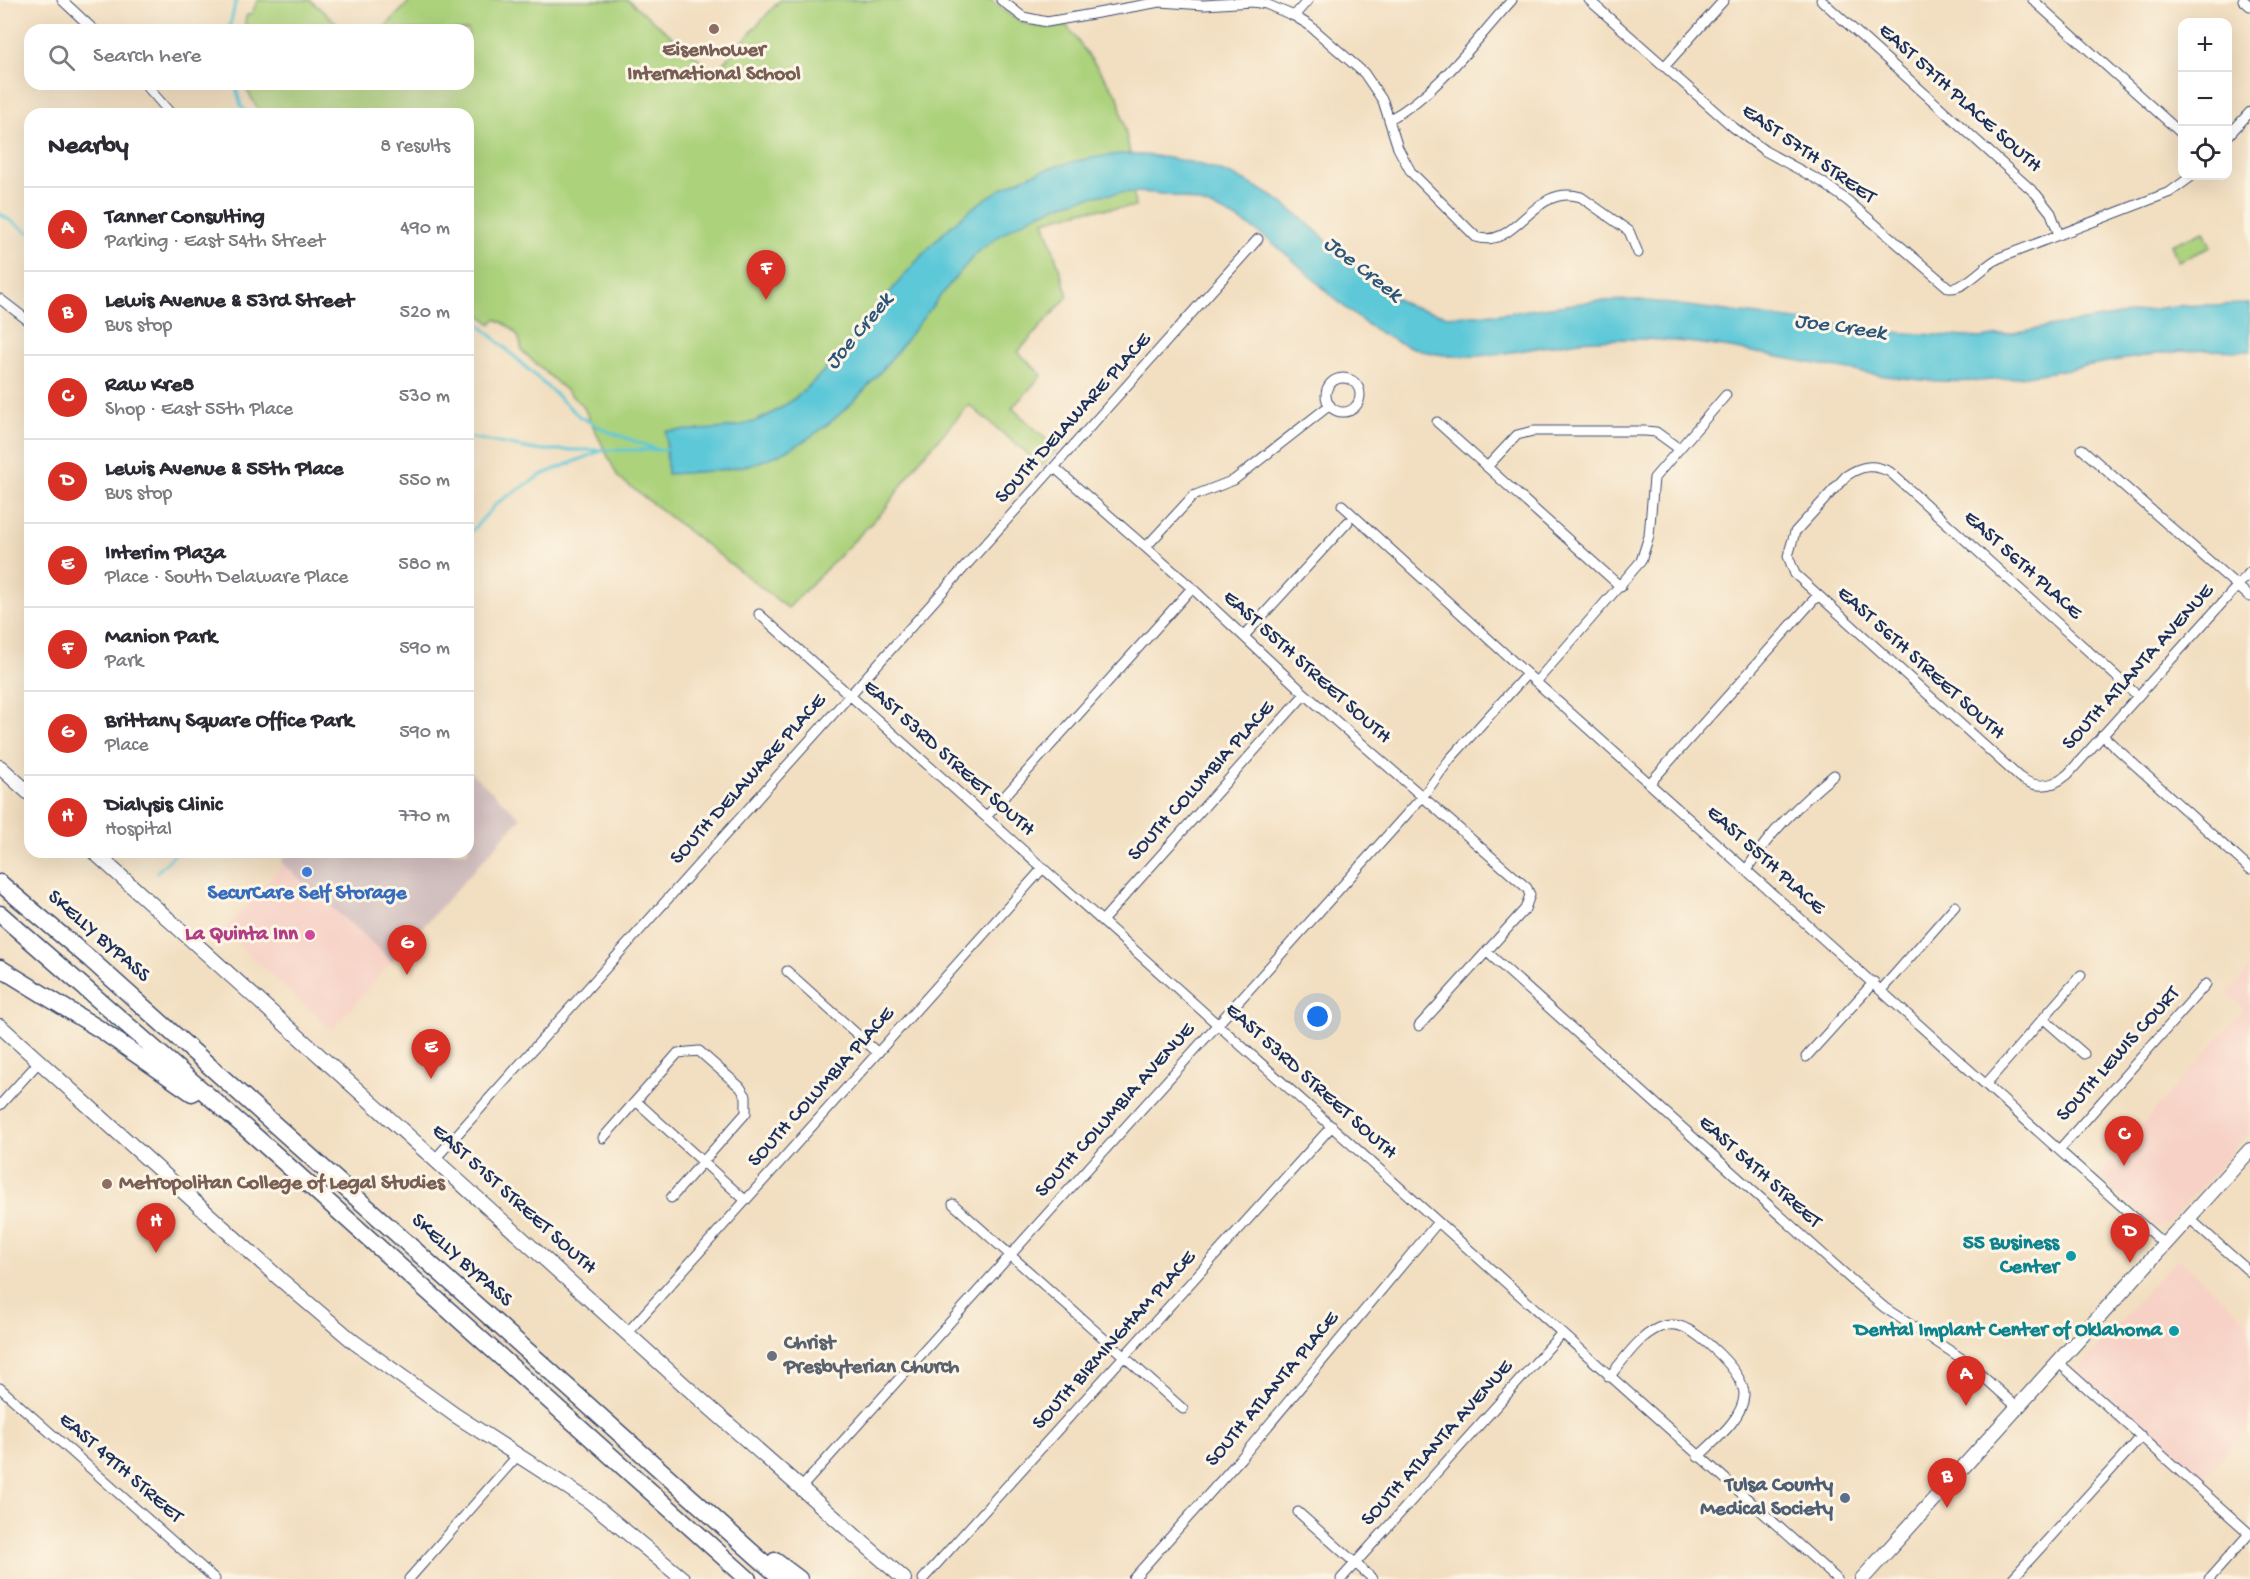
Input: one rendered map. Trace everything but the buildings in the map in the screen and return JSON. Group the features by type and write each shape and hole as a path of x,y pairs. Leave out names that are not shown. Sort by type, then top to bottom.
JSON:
{"highway":[{"name":"SKELLY BYPASS","path":"0,883 100,968 782,1579"},
{"path":"0,914 257,1138 748,1579"},
{"path":"0,968 101,1030 257,1138"},
{"path":"659,1469 799,1579"}],"main road":[{"path":"0,767 24,789"},
{"name":"EAST 51ST STREET SOUTH","path":"101,858 436,1158 800,1489 904,1579"},
{"path":"0,1026 280,1280 354,1342 455,1415 590,1501 683,1579"},
{"path":"1862,1579 2250,1150"}],"street":[{"path":"62,0 88,24"},
{"path":"1001,0 1023,17 1047,22 1078,19 1112,5 1161,2 1204,5 1252,2 1266,4 1309,25 1364,73 1383,100 1398,148 1411,172 1476,237 1487,240 1498,238 1547,199 1572,194 1581,197 1629,231 1638,253"},
{"path":"1294,16 1308,0"},
{"path":"1389,119 1406,110 1429,91 1512,0"},
{"name":"EAST 57TH STREET","path":"1589,0 1752,142 1848,201 1943,284 1955,289 1965,284 1988,264 2060,235"},
{"path":"1664,67 1724,0"},
{"name":"EAST 57TH PLACE SOUTH","path":"1821,0 2036,194 2051,213 2060,235"},
{"path":"2032,0 2178,130"},
{"path":"2243,0 2250,6"},
{"path":"150,90 166,108"},
{"path":"2232,132 2250,112"},
{"path":"2060,235 2170,192 2186,180"},
{"name":"SOUTH DELAWARE PLACE","path":"436,1158 1258,239"},
{"path":"0,299 24,317"},
{"path":"1536,682 1621,587 1641,561 1645,550 1653,478 1726,395"},
{"path":"1146,547 1193,496 1234,480 1330,405"},
{"path":"1437,422 1621,587"},
{"path":"1487,467 1516,435 1533,431 1656,432 1677,448"},
{"path":"2082,449 2250,597"},
{"name":"EAST 56TH STREET SOUTH","path":"1879,467 1856,469 1846,476 1795,532 1788,556 1790,565 1818,595 2019,777 2038,786 2051,785"},
{"name":"EAST 56TH PLACE","path":"1879,467 1890,472 2138,696"},
{"name":"EAST 55TH STREET SOUTH","path":"1055,468 1192,588 1305,694 1523,883 1530,895 1525,909 1486,952"},
{"name":"EAST 55TH PLACE","path":"1342,505 1527,674 1882,989 2165,1245"},
{"path":"1244,636 1348,522"},
{"name":"SOUTH ATLANTA AVENUE","path":"2051,785 2068,774 2250,572"},
{"path":"986,817 1192,588"},
{"path":"1650,783 1818,595"},
{"name":"EAST 53RD STREET SOUTH","path":"759,614 1698,1457 1837,1579"},
{"name":"SOUTH COLUMBIA AVENUE","path":"800,1489 1423,796 1450,759 1527,674"},
{"name":"SOUTH COLUMBIA PLACE","path":"1102,921 1305,694"},
{"path":"2102,735 2250,869"},
{"path":"1746,869 1768,837 1795,807 1834,775"},
{"name":"SOUTH COLUMBIA PLACE","path":"627,1333 1043,868"},
{"path":"1882,989 1954,906"},
{"path":"1419,1026 1486,952"},
{"name":"EAST 54TH STREET","path":"1486,952 1854,1282 1885,1308 1967,1362 2018,1408"},
{"path":"787,971 878,1053"},
{"path":"1986,1084 2081,975"},
{"path":"1806,1057 1874,982"},
{"name":"SOUTH LEWIS COURT","path":"2059,1150 2206,984"},
{"path":"2044,1019 2084,1054"},
{"path":"603,1138 678,1053 699,1051 746,1096 746,1113 671,1198"},
{"path":"0,1105 39,1062"},
{"path":"636,1101 745,1200"},
{"name":"SOUTH BIRMINGHAM PLACE","path":"923,1579 1332,1126"},
{"path":"953,1204 1183,1409"},
{"path":"2189,1218 2250,1272"},
{"name":"SOUTH ATLANTA PLACE","path":"1133,1579 1242,1457 1438,1222"},
{"path":"1609,1377 1644,1337 1659,1327 1668,1325 1690,1331 1733,1368 1743,1386 1744,1396 1736,1417 1698,1457"},
{"name":"SOUTH ATLANTA AVENUE","path":"1341,1579 1561,1334"},
{"path":"2059,1363 2250,1534 2209,1579"},
{"name":"EAST 49TH STREET","path":"0,1388 215,1579"},
{"path":"2012,1579 2142,1436"},
{"path":"409,1579 519,1454"},
{"path":"1298,1512 1373,1579"}],"shaded area":[{"name":"SecurCare Self Storage","path":"474,775 521,818 392,961 281,862 284,858 474,858"},
{"path":"284,864 392,961 332,1030 223,931"},
{"path":"2250,968 2250,1132 2169,1222 2157,1227 2097,1176 2244,1009 2228,993"},
{"path":"2177,1258 2250,1324 2250,1426 2201,1481 2077,1370"}],"green space":[{"path":"258,0 310,0 338,24 245,24 246,16 252,13"},
{"path":"411,0 628,0 715,72 780,0 992,0 1010,15 1026,24 1044,27 1067,26 1118,96 1130,153 1135,207 1085,210 1044,221 1068,296 1018,352 1042,375 1012,408 1057,449 1042,466 969,405 918,462 885,509 788,608 618,477 583,406 522,351 517,335 511,328 496,319 491,324 474,309 474,108 257,108 247,90 474,90 474,24 388,24"},
{"path":"2204,231 2211,247 2178,261 2171,245"}],"water":[{"name":"Joe Creek","path":"1120,154 1190,162 1213,168 1255,186 1276,198 1295,213 1393,297 1409,306 1448,316 1499,314 1595,301 1640,300 1890,332 1982,338 2173,306 2250,304 2250,351 2208,350 2153,354 2032,375 1972,381 1904,378 1716,346 1641,339 1580,341 1485,355 1446,355 1427,352 1403,344 1361,320 1269,240 1234,217 1197,202 1160,194 1122,193 1084,198 1047,210 1011,228 978,252 859,395 833,420 803,442 770,458 745,466 667,474 666,431 734,427 756,421 784,406 820,375 909,269 937,240 965,214 995,192 1030,175 1071,162"}],"waterway":[{"path":"230,24 236,0"},
{"path":"237,90 243,108"},
{"path":"0,214 24,229"},
{"path":"474,320 580,417 607,431 656,449"},
{"path":"474,438 536,450 670,450"},
{"path":"474,528 497,503 543,474 601,451"},
{"path":"156,873 171,858"}],"place":[{"name":"Eisenhower International School","path":"714,29"},
{"name":"Manion Park","path":"766,300"},
{"name":"SecurCare Self Storage","path":"307,872"},
{"name":"La Quinta Inn","path":"310,935"},
{"name":"Brittany Square Office Park","path":"407,975"},
{"name":"Interim Plaza","path":"431,1079"},
{"name":"Raw Kre8","path":"2124,1166"},
{"name":"Metropolitan College of Legal Studies","path":"107,1184"},
{"name":"Dialysis Clinic","path":"156,1253"},
{"name":"55 Business Center","path":"2071,1256"},
{"name":"Lewis Avenue & 55th Place","path":"2130,1263"},
{"name":"Dental Implant Center of Oklahoma","path":"2174,1331"},
{"name":"Christ Presbyterian Church","path":"772,1356"},
{"name":"Tanner Consulting","path":"1966,1406"},
{"name":"Tulsa County Medical Society","path":"1845,1498"},
{"name":"Lewis Avenue & 53rd Street","path":"1947,1508"}]}
